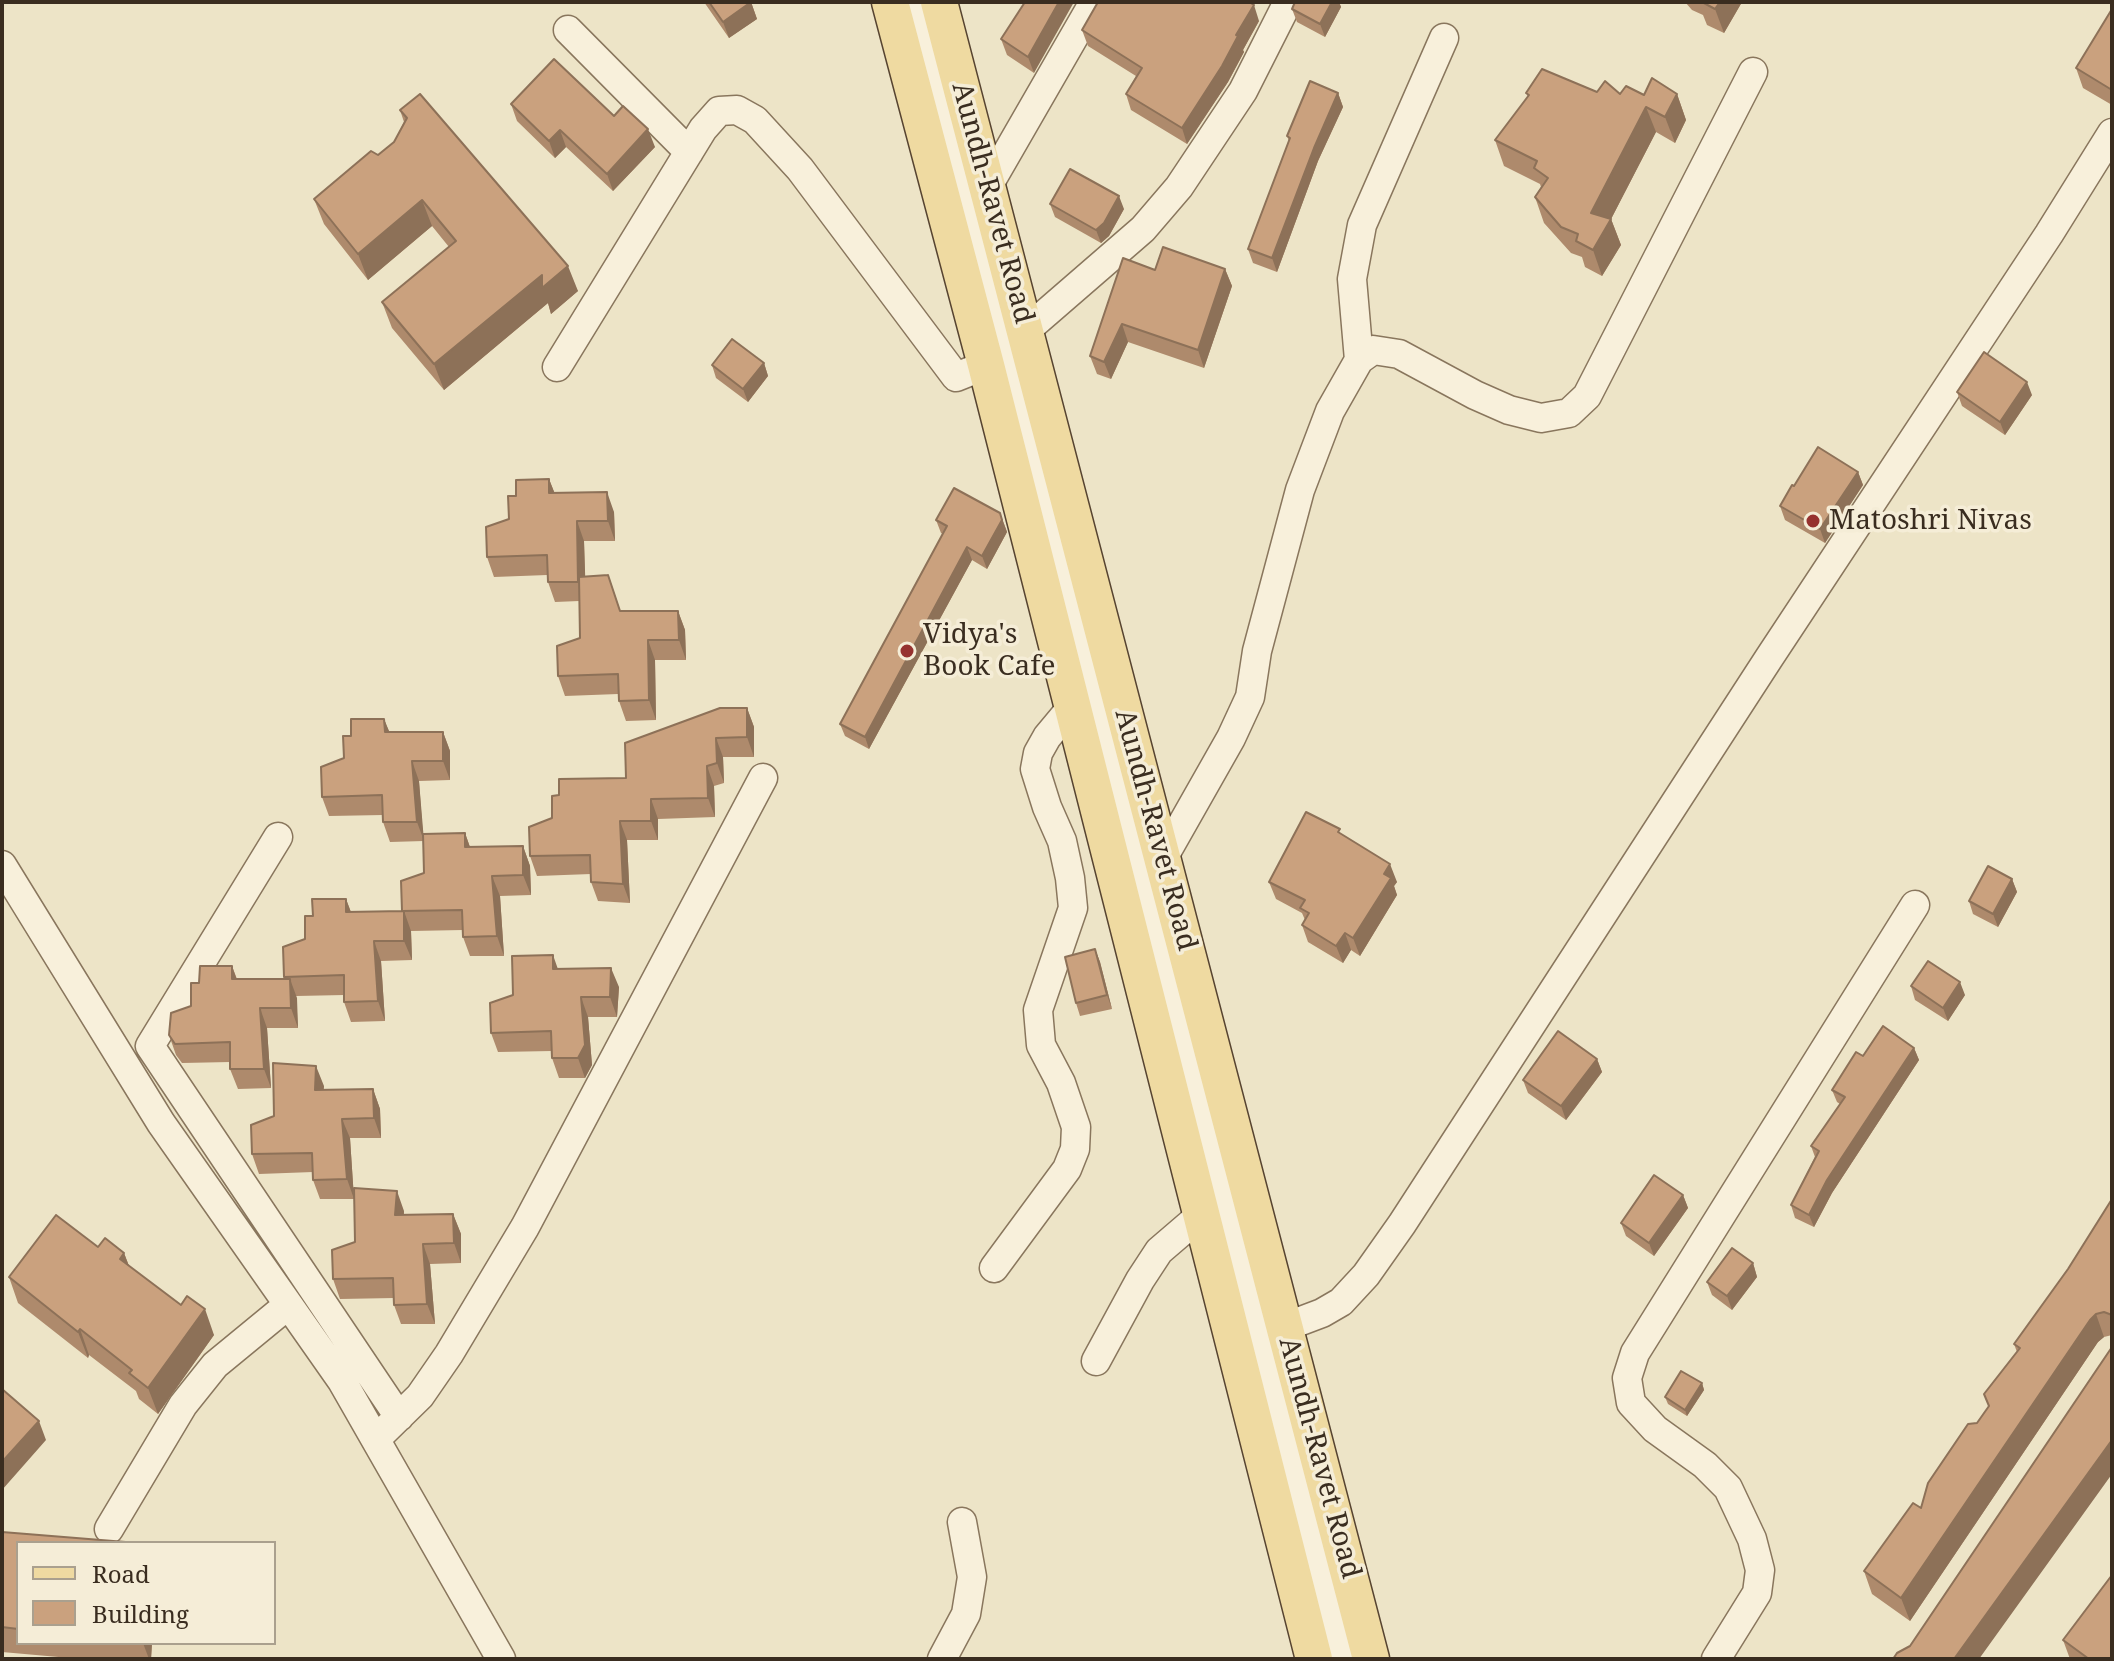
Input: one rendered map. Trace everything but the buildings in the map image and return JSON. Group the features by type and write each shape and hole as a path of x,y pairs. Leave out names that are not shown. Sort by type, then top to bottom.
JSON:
{"main road":[{"name":"Aundh-Ravet Road","path":"890,2 1005,348 1163,858 1371,1659"},
{"name":"Aundh-Ravet Road","path":"939,2 988,186 1005,348 1072,707 1314,1659"}],"street":[{"path":"914,2 1342,1659"},
{"path":"988,186 1094,2"},
{"path":"557,367 689,152 719,111 737,110 755,120 800,169 956,377 1005,348 1143,229 1179,187 1243,91 1288,2"},
{"path":"568,30 689,152"},
{"path":"1359,360 1352,279 1362,225 1444,38"},
{"path":"1163,858 1231,738 1250,697 1257,651 1300,490 1330,411 1359,360 1373,350 1399,354 1509,410 1541,418 1569,413 1587,396 1753,72"},
{"path":"1285,1327 1341,1302 1366,1275 1402,1224 2112,133"},
{"path":"994,1268 1067,1169 1075,1149 1076,1127 1061,1083 1041,1045 1038,1010 1073,908 1070,878 1062,841 1035,769 1038,753 1047,737 1072,707"},
{"path":"376,1439 420,1396 449,1354 525,1227 763,778"},
{"path":"278,837 150,1046 399,1417"},
{"path":"2,865 161,1123 342,1381 501,1659"},
{"path":"1716,1659 1757,1593 1760,1570 1752,1539 1728,1488 1705,1465 1655,1429 1631,1403 1627,1378 1635,1353 1915,905"},
{"path":"1096,1361 1159,1251 1201,1215"},
{"path":"109,1529 183,1405 215,1365 288,1305"},
{"path":"942,1659 966,1614 972,1577 962,1522"}],"place":[{"name":"Matoshri Nivas","path":"1813,521"},
{"name":"Vidya's Book Cafe","path":"907,651"}]}
